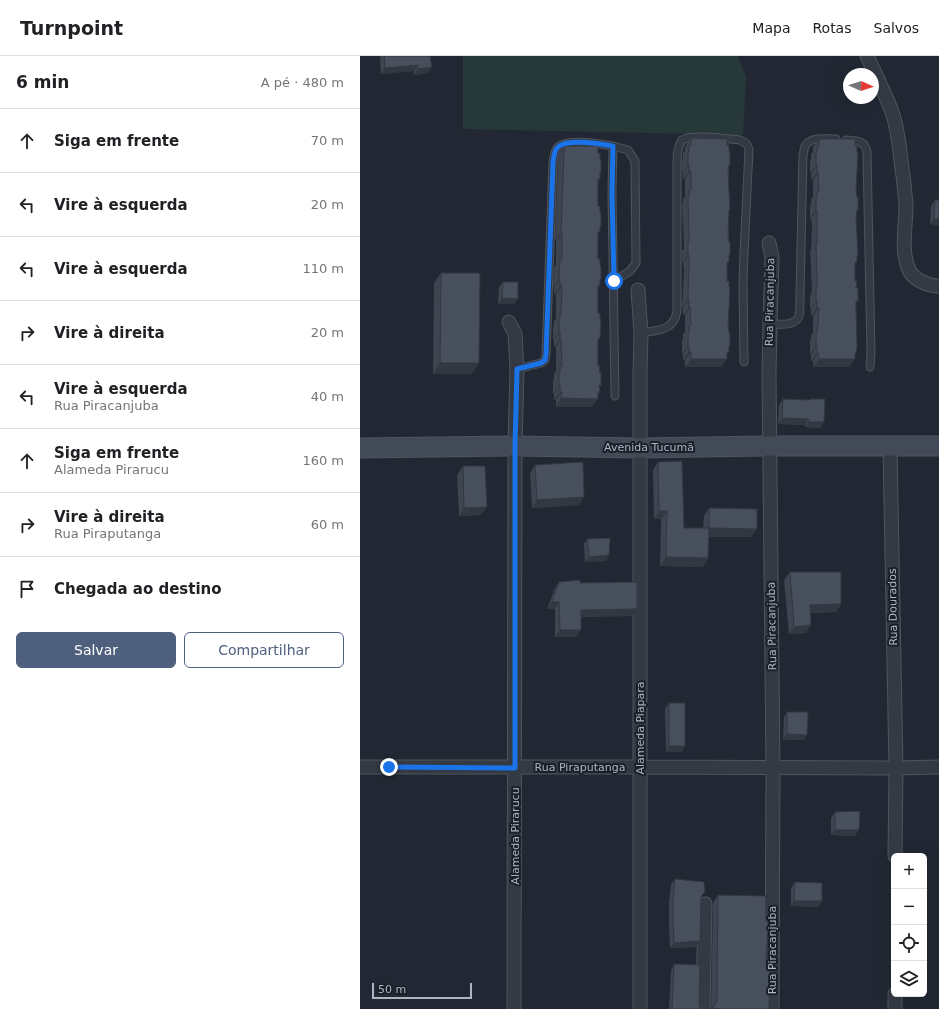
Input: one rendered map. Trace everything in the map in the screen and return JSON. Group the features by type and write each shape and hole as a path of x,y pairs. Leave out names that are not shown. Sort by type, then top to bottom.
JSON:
{"street":[{"path":"867,56 892,113 898,139 906,204 904,253 907,263 911,273 917,278 932,286 939,286"},
{"name":"Rua Piracanjuba","path":"769,243 772,257 770,324 773,768 772,1009"},
{"name":"Alameda Piapara","path":"638,290 641,333 640,1009"},
{"path":"509,322 515,334 517,369 515,446"},
{"name":"Avenida Tucumã","path":"360,448 515,446 640,448 939,446"},
{"name":"Alameda Pirarucu","path":"514,1009 515,446"},
{"name":"Rua Dourados","path":"890,447 896,768 896,853"},
{"name":"Rua Piraputanga","path":"360,767 939,767"},
{"path":"704,1009 705,904"},
{"path":"895,997 895,1009"}],"lane":[{"path":"641,333 668,327 676,318 676,166 679,145 682,140 689,138 740,140 745,142 749,150 743,284 744,362"},
{"path":"770,324 792,323 796,321 799,316 803,155 805,146 814,139 841,139 862,142 866,146 867,152 870,367"},
{"path":"517,369 541,363 545,360 552,169 554,153 558,147 565,144 576,142 613,146 628,150 635,160 636,263 630,271 614,281"},
{"path":"613,146 612,193 615,396"}],"shaded area":[{"path":"463,56 738,56 746,77 743,135 463,129"}],"building":[{"path":"384,56 430,56 432,67 418,69 418,65 385,68"},
{"path":"691,138 727,139 727,145 729,145 730,165 728,171 730,210 728,236 730,242 730,255 729,262 727,262 727,281 729,281 730,287 728,326 730,333 730,346 729,352 727,352 727,359 691,359 691,352 689,352 688,346 689,326 691,326 688,300 688,197 689,190 691,190 691,171 689,171 688,165 688,152 689,145 691,145"},
{"path":"819,139 855,139 855,146 857,146 858,152 856,191 858,197 858,210 856,217 858,256 857,262 855,262 855,281 857,281 856,288 858,288 858,301 856,301 857,346 855,359 819,359 817,353 816,333 819,308 817,307 816,301 816,197 817,198 817,191 819,191 816,152 817,146 819,146"},
{"path":"565,146 598,146 598,153 600,153 601,160 601,173 600,172 600,179 598,179 598,206 600,206 601,226 600,232 598,232 598,259 600,259 601,279 600,285 598,285 598,313 600,313 601,319 600,339 598,339 598,366 600,366 599,372 601,372 601,386 599,385 600,392 598,392 598,399 561,398 562,392 560,392 560,385 559,386 559,372 560,366 562,366 559,319 561,313 562,285 560,286 559,279 560,259 562,259 561,232"},
{"path":"935,200 939,200 939,219 934,219"},
{"path":"441,273 480,273 479,363 440,363"},
{"path":"503,282 518,282 518,299 502,298"},
{"path":"783,399 825,399 824,422 809,422 809,419 782,418"},
{"path":"682,461 684,528 709,528 708,558 666,557 667,511 659,511 658,462"},
{"path":"583,462 584,497 537,500 535,465"},
{"path":"463,466 485,466 487,507 464,508"},
{"path":"709,508 757,509 757,529 709,528"},
{"path":"610,538 609,555 589,557 587,539"},
{"path":"790,572 841,572 841,604 810,605 811,625 794,627"},
{"path":"580,580 580,583 637,582 637,609 581,610 581,630 560,630 559,602 552,602 559,582"},
{"path":"669,703 685,703 685,746 669,746"},
{"path":"787,712 808,712 807,735 787,734"},
{"path":"860,811 859,830 835,830 835,812"},
{"path":"675,879 704,882 705,892 701,898 700,941 674,943 673,898"},
{"path":"795,882 822,883 822,901 794,901"},
{"path":"718,895 766,896 766,921 768,921 766,965 770,965 769,1009 711,1008 717,1001"},
{"path":"674,964 700,965 699,1003 700,1008 702,1009 672,1009"}],"route":[{"path":"389,767 515,768 515,446 517,369 537,365 545,360 553,162 554,153 558,147 565,144 576,142 613,146 612,193 614,281"}]}
